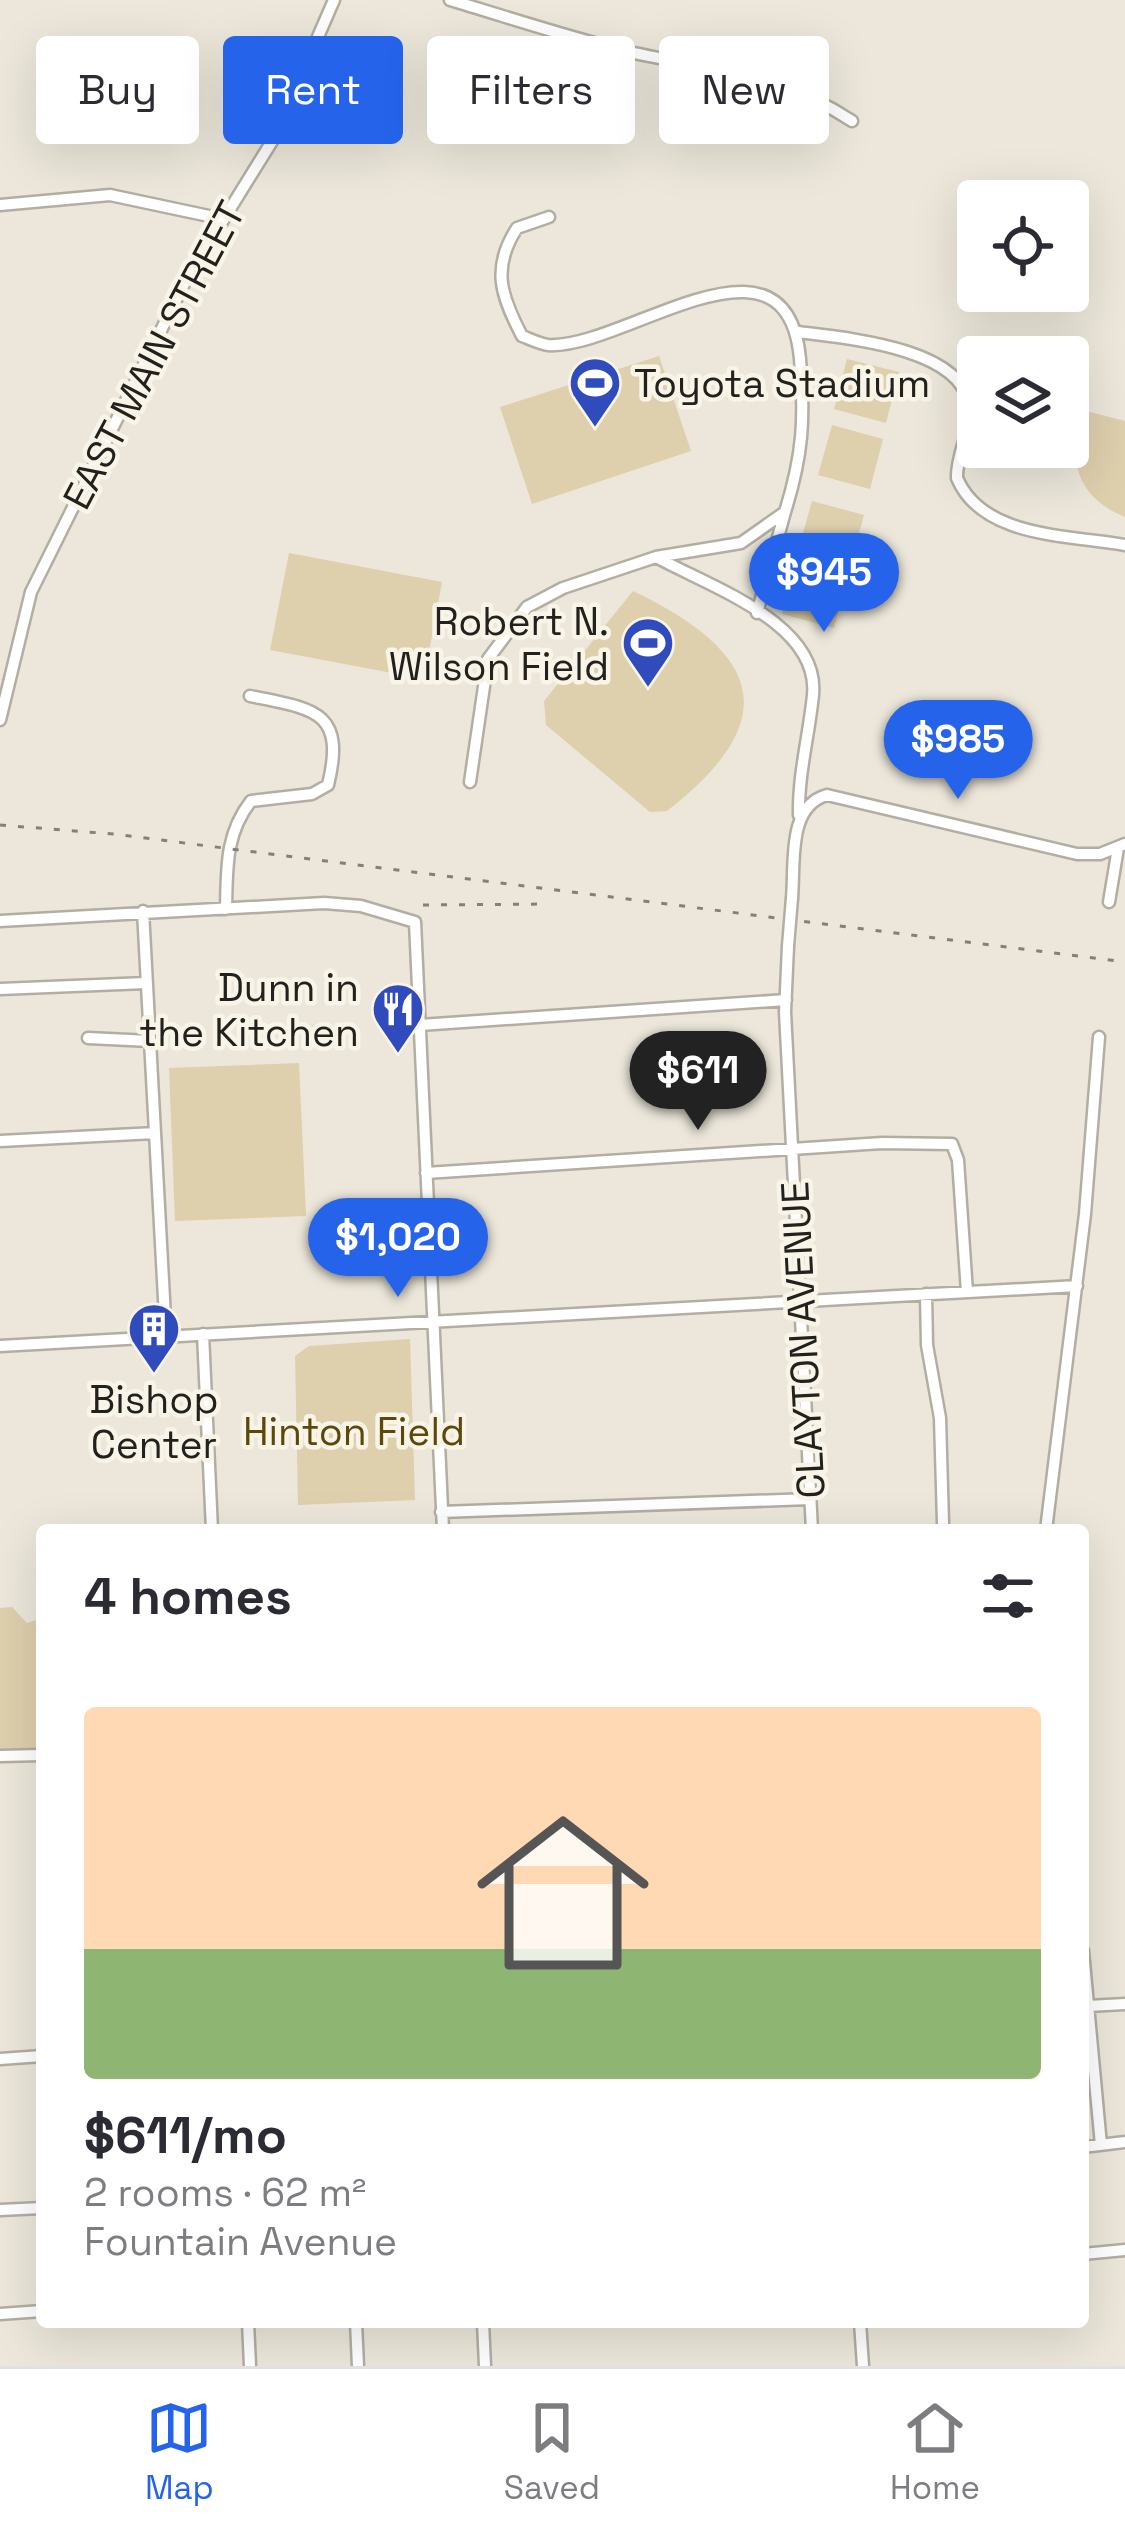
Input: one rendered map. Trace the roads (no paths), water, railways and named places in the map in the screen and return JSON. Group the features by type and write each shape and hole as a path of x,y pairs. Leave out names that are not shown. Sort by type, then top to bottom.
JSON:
{"street":[{"name":"EAST MAIN STREET","path":"0,720 31,592 186,280 274,138 334,0"},
{"path":"450,0 624,51 781,83 852,122"},
{"path":"0,205 105,195 223,219"},
{"path":"550,217 517,228 499,260 506,306 522,336 547,345 584,340 692,300 735,292 764,295 788,311 798,332 806,429 757,613"},
{"path":"798,332 850,338 944,366 961,382 969,406 957,478 976,509 1020,526 1125,545"},
{"path":"470,782 488,658 526,607 563,588 656,557 741,543 785,512"},
{"name":"CLAYTON AVENUE","path":"656,557 757,613 802,645 813,669 786,1000 812,1524"},
{"path":"226,909 227,848 238,816 251,801 312,794 328,785 337,746 332,730 315,714 250,696"},
{"path":"799,819 816,798 844,796 1077,854 1121,846 1109,902"},
{"path":"0,921 324,903 362,906 415,922 442,1524"},
{"path":"143,911 166,1336"},
{"path":"0,989 146,982"},
{"path":"420,1025 786,1000"},
{"path":"1047,1524 1076,1286 1099,1037"},
{"path":"88,1038 150,1041"},
{"path":"0,1141 155,1133"},
{"path":"426,1173 882,1143 954,1146 967,1292"},
{"path":"0,1346 1076,1286"},
{"path":"926,1294 927,1345 940,1418 943,1523"},
{"path":"203,1334 212,1524"},
{"path":"441,1512 810,1499"},
{"path":"0,1756 36,1755"},
{"path":"1089,2006 1125,2004"},
{"path":"1089,2017 1101,2145"},
{"path":"0,2059 36,2056"},
{"path":"1089,2146 1125,2142"},
{"path":"0,2210 36,2208"},
{"path":"1089,2253 1125,2250"},
{"path":"0,2314 36,2311"},
{"path":"248,2328 250,2366"},
{"path":"356,2328 358,2366"},
{"path":"483,2328 485,2366"},
{"path":"860,2328 863,2366"}],"railway":[{"path":"0,825 113,834 1125,962"},
{"path":"423,905 549,904"}],"place":[{"name":"Toyota Stadium","path":"595,429"},
{"name":"Robert N. Wilson Field","path":"648,689"},
{"name":"Dunn in the Kitchen","path":"398,1055"},
{"name":"Bishop Center","path":"154,1375"}],"park label":[{"name":"Hinton Field","path":"354,1431"}]}
